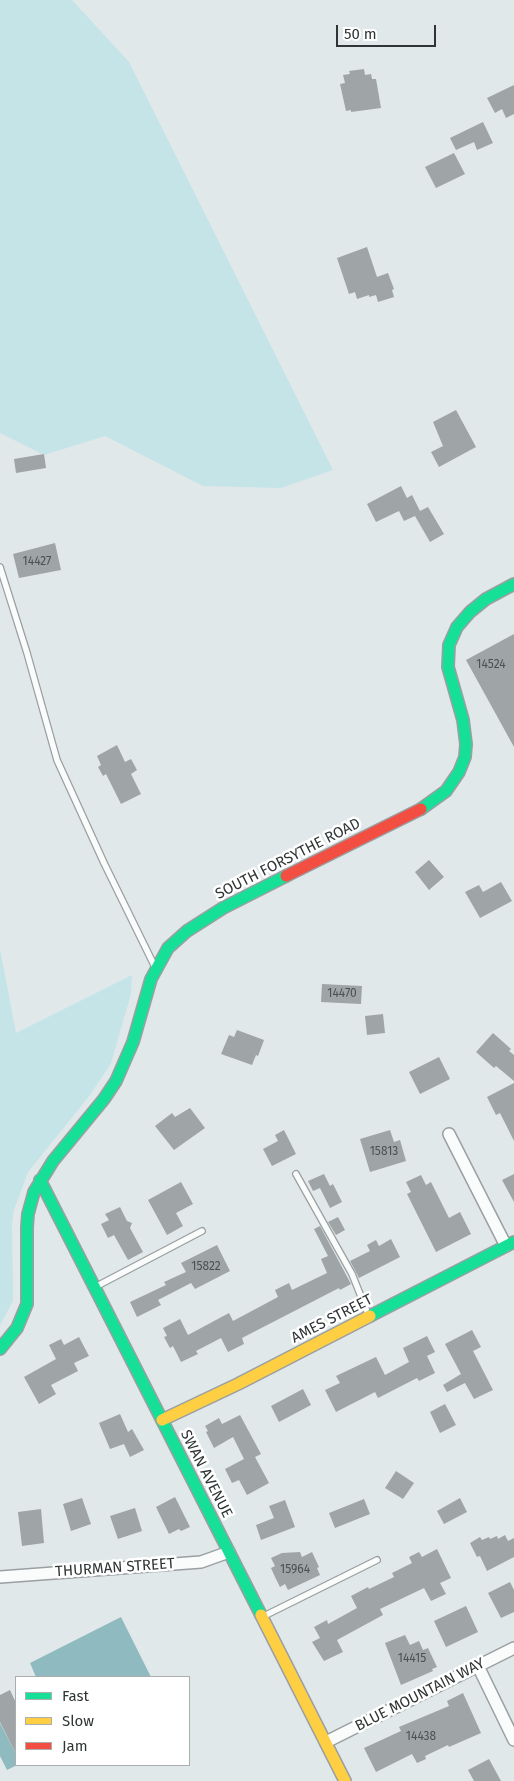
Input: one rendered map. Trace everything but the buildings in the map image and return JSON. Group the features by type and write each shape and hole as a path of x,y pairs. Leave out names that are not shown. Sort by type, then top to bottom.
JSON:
{"street":[{"name":"SOUTH FORSYTHE ROAD","path":"0,1349 17,1328 27,1304 28,1271 26,1242 28,1214 40,1180 116,1081 133,1042 147,989 168,948 208,917 244,897 419,810 446,791 459,772 465,757 466,744 463,720 448,667 449,645 457,627 470,612 486,599 514,584"},
{"path":"449,1134 510,1244"},
{"name":"SWAN AVENUE","path":"40,1180 346,1781"},
{"name":"AMES STREET","path":"162,1420 238,1384 510,1244"},
{"name":"THURMAN STREET","path":"0,1577 201,1562 229,1552"},
{"name":"BLUE MOUNTAIN WAY","path":"326,1742 514,1648"},
{"path":"478,1666 514,1740"}],"lane":[{"path":"0,567 27,653 57,760 156,969"},
{"path":"296,1174 352,1274 369,1316"},
{"path":"95,1287 202,1231"},
{"path":"262,1617 377,1560"}],"shaded area":[{"path":"0,0 72,0 129,62 333,470 281,488 203,486 105,436 44,455 0,433"},
{"path":"0,949 16,1033 132,975 131,994 111,1063 90,1095 28,1172 14,1209 12,1225 13,1301 0,1325"},
{"path":"121,1617 150,1676 36,1676 30,1663"},
{"path":"0,1723 15,1752 15,1766 7,1770 0,1756"}],"traffic: fast":[{"path":"421,809 446,791 459,772 465,757 466,744 463,720 448,667 449,645 457,627 470,612 486,599 514,584"},
{"path":"0,1349 17,1328 27,1304 27,1227 28,1214 34,1192 53,1161 104,1099 116,1081 133,1042 151,979 168,948 187,931 223,908 286,876"},
{"path":"40,1180 261,1615"},
{"path":"370,1316 514,1242"}],"traffic: slow":[{"path":"162,1420 238,1384 370,1316"},
{"path":"261,1615 345,1781"}],"traffic: jam":[{"path":"286,876 421,809"}]}
